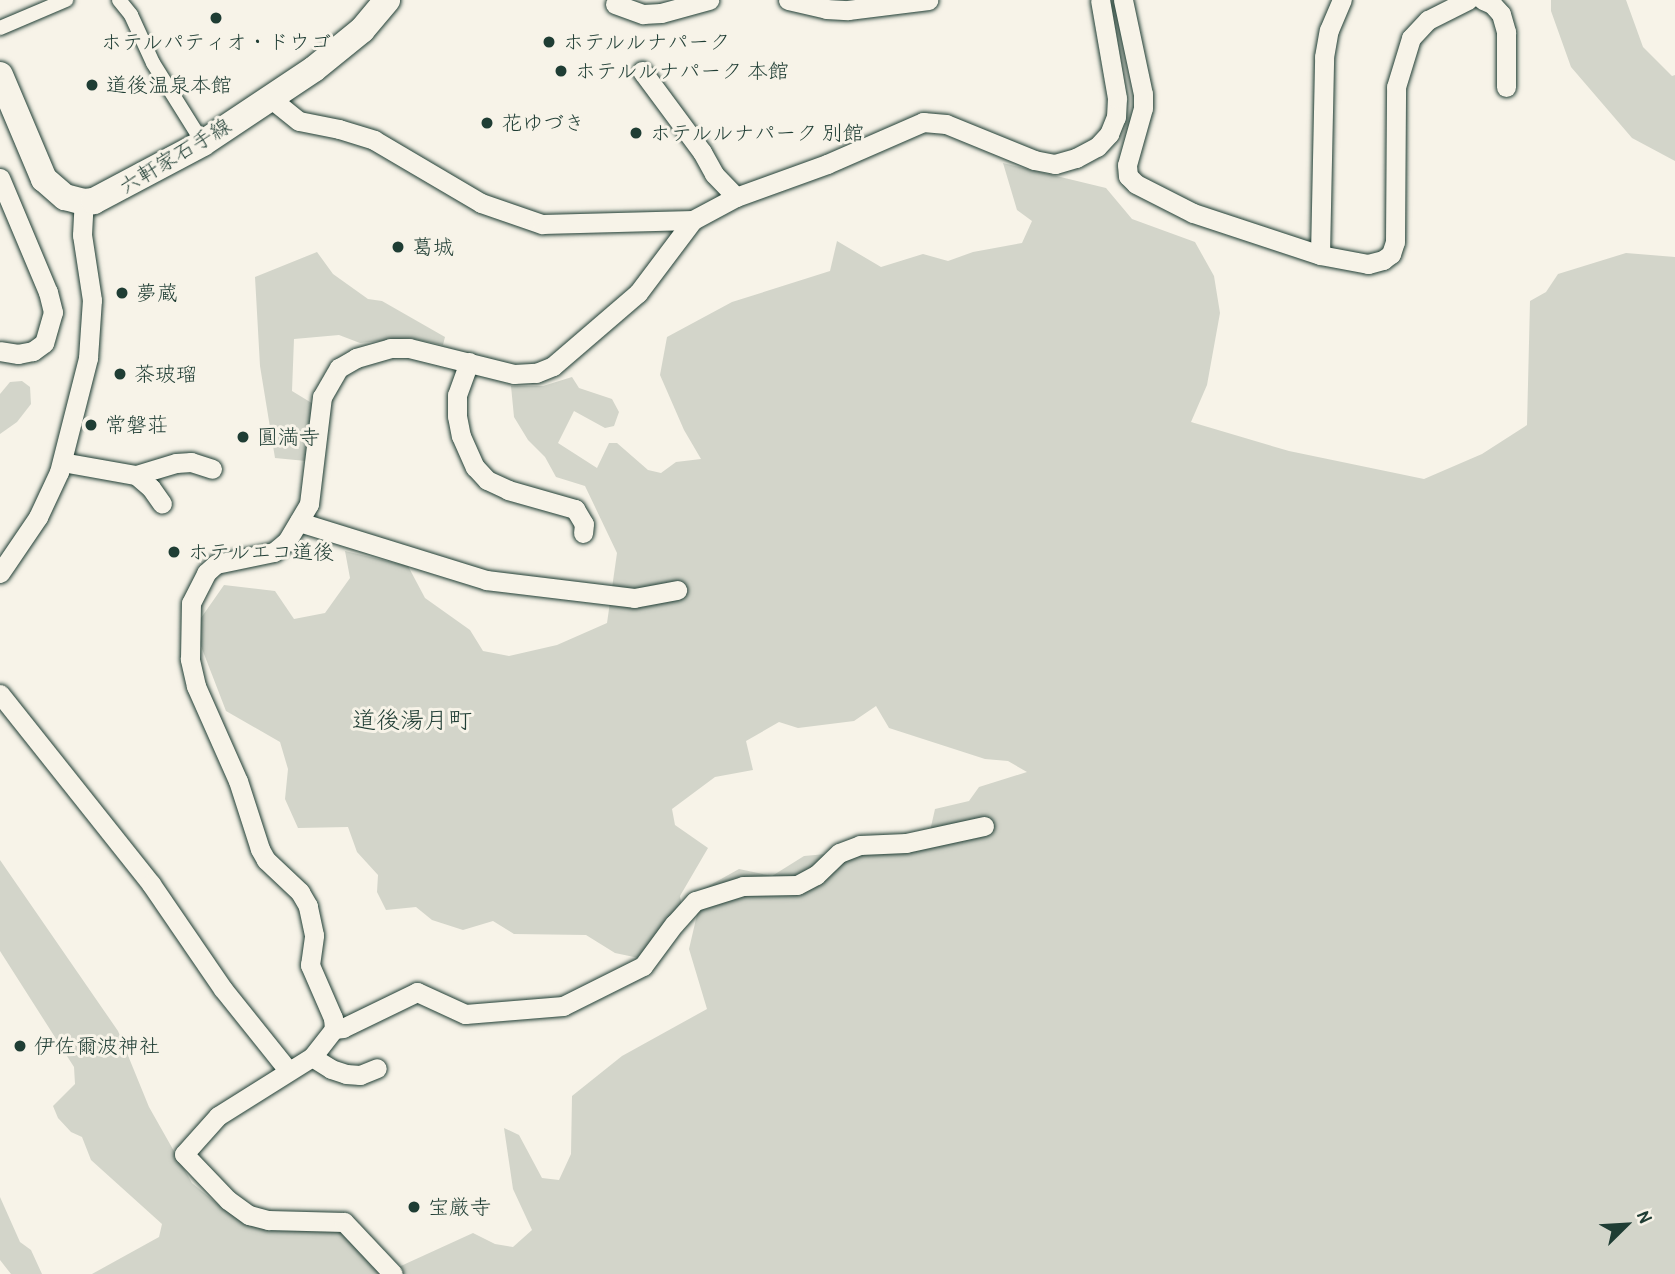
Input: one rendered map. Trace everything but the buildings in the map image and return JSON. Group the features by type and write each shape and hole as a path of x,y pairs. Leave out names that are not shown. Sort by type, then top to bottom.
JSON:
{"main road":[{"name":"六軒家石手線","path":"84,202 106,198 203,142 336,52 362,30 387,0"},
{"path":"0,75 44,178 65,197 84,202"}],"street":[{"path":"0,28 66,0"},
{"path":"119,0 131,15 153,63 203,142"},
{"path":"615,4 643,14 661,13 709,0"},
{"path":"788,0 826,9 848,10 928,0"},
{"path":"393,1274 344,1222 268,1220 249,1215 228,1200 184,1154 218,1116 312,1057 334,1029 333,1018 310,965 314,935 311,913 300,891 266,860 260,849 238,781 196,686 190,659 191,603 206,573 216,564 228,559 264,555 281,548 309,504 322,397 339,368 356,358 390,348 409,348 514,374 536,373 553,366 638,293 693,220 736,197 827,164 923,122 958,128 1034,160 1055,164 1076,158 1097,147 1112,125 1117,98 1100,0"},
{"path":"1123,0 1143,94 1143,108 1127,164 1128,176 1136,184 1193,213 1320,256 1368,264 1383,260 1391,254 1395,242 1396,87 1411,38 1428,20 1468,0"},
{"path":"1320,256 1324,57 1329,30 1342,0"},
{"path":"1483,0 1501,14 1506,32 1506,87"},
{"path":"642,71 714,174 736,197"},
{"path":"269,97 299,121 357,133 374,140 481,203 542,224 693,220"},
{"path":"0,178 48,292 53,312 44,343 33,351 18,354 0,351"},
{"path":"0,573 38,517 62,462 89,358 92,327 91,278 82,236 84,202"},
{"path":"469,362 457,396 457,416 461,436 475,467 487,480 508,490 575,509 584,524 583,533"},
{"path":"62,462 136,475 176,463 191,462 212,470"},
{"path":"136,475 152,488 162,504"},
{"path":"299,522 486,580 634,598 677,590"},
{"path":"0,694 151,884 223,989 288,1070"},
{"path":"334,1029 344,1028 417,992 465,1014 563,1006 643,966 695,901 743,886 797,885 816,874 839,853 860,845 906,844 984,826"},
{"path":"312,1057 331,1069 346,1074 360,1075 377,1068"}],"shaded area":[{"path":"1551,0 1626,0 1643,47 1672,76 1675,75 1675,161 1632,138 1571,67 1551,11"},
{"path":"1003,163 1106,188 1132,219 1195,242 1214,276 1220,313 1207,385 1191,422 1289,451 1424,479 1482,454 1527,425 1530,301 1546,292 1558,274 1626,253 1675,257 1675,1274 92,1274 159,1237 162,1224 91,1160 82,1137 71,1132 58,1118 53,1106 75,1084 74,1067 0,951 0,860 118,1031 149,1107 192,1183 221,1207 259,1225 346,1231 392,1270 473,1233 495,1244 513,1247 532,1230 513,1189 504,1128 519,1135 542,1178 559,1180 571,1154 572,1096 622,1056 707,1009 689,949 703,889 739,869 772,876 804,856 882,849 930,831 935,809 969,801 979,787 1027,772 1008,761 985,759 889,728 876,706 854,721 798,728 779,722 746,741 753,770 715,777 672,809 675,825 708,848 680,896 685,923 658,962 615,953 586,935 514,934 493,921 463,930 432,920 416,907 386,910 377,892 378,875 357,852 348,827 298,828 285,799 288,769 280,742 226,711 194,628 224,585 275,591 294,619 325,613 350,578 345,551 408,566 425,598 470,630 483,651 509,656 557,645 607,623 617,553 585,486 556,477 545,457 528,440 514,417 511,386 543,386 572,377 579,388 612,399 619,412 614,426 605,428 574,411 558,443 597,468 609,443 617,443 648,470 661,473 676,462 701,459 684,430 660,375 667,337 732,302 830,271 837,241 881,267 923,254 948,261 973,252 1022,243 1032,221 1017,210"},
{"path":"317,252 333,274 368,299 382,301 445,337 443,345 409,338 360,343 339,335 294,339 292,391 315,405 306,461 275,458 260,366 255,277"},
{"path":"22,381 30,387 31,404 17,422 0,434 0,394 10,382"},
{"path":"0,1197 20,1242 31,1250 42,1274 11,1274 0,1260"}],"place":[{"name":"ホテルパティオ・ドウゴ","path":"216,18"},
{"name":"ホテルルナパーク","path":"549,42"},
{"name":"ホテルルナパーク 本館","path":"561,71"},
{"name":"道後温泉本館","path":"92,85"},
{"name":"花ゆづき","path":"487,123"},
{"name":"ホテルルナパーク 別館","path":"636,133"},
{"name":"葛城","path":"398,247"},
{"name":"夢蔵","path":"122,293"},
{"name":"茶玻瑠","path":"120,374"},
{"name":"常磐荘","path":"91,425"},
{"name":"圓満寺","path":"243,437"},
{"name":"ホテルエコ道後","path":"174,552"},
{"name":"伊佐爾波神社","path":"20,1046"},
{"name":"宝厳寺","path":"414,1207"}],"district":[{"name":"道後湯月町","path":"412,720"}]}
